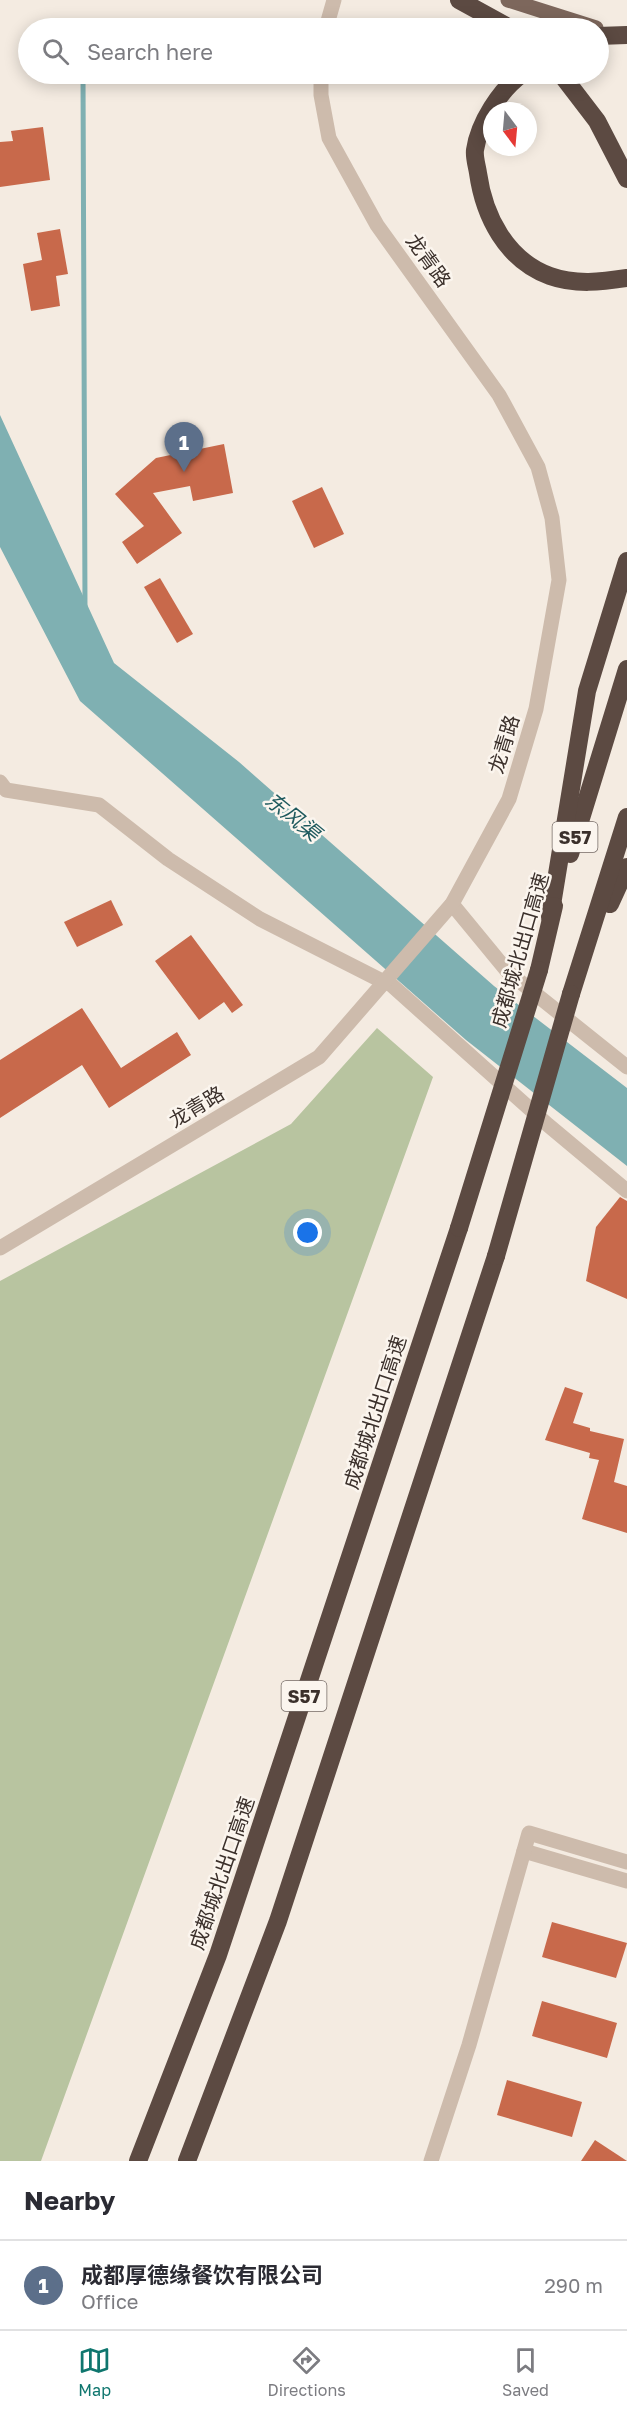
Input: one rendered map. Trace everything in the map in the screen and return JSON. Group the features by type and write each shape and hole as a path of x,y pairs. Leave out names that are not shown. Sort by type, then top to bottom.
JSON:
{"highway":[{"path":"459,0 492,18"},
{"path":"609,36 627,37"},
{"path":"514,84 488,114 475,151 481,197 492,225 519,258 550,276 592,283 627,278"},
{"path":"569,84 597,121 627,179"},
{"path":"550,917 587,691 627,561"},
{"name":"成都城北出口高速","path":"138,2161 218,1955 459,1228 539,970 550,917 627,669"},
{"name":"S57","path":"188,2161 278,1922 495,1257 571,994 627,818"},
{"path":"580,971 627,867"}],"main road":[{"path":"508,0 563,18"},
{"path":"609,32 627,37"}],"street":[{"path":"329,18 334,0"},
{"name":"龙青路","path":"0,1248 319,1057 451,905 509,799 536,710 559,580 552,518 538,467 499,395 377,225 329,138 321,84"},
{"path":"0,782 6,790 99,805 168,860 260,919 386,982 548,1125 627,1191"},
{"path":"451,905 508,972 627,1067"},
{"path":"431,2161 469,2045 529,1833 627,1862"},
{"path":"524,1851 627,1881"}],"green space":[{"path":"377,1028 433,1077 41,2161 0,2161 0,1281 291,1124"}],"water":[{"name":"东风渠","path":"0,415 114,663 239,762 494,986 627,1088 627,1166 466,1040 80,701 0,547"}],"building":[{"path":"43,127 50,180 0,187 0,142 13,141 11,131"},
{"path":"60,229 68,274 56,276 60,306 31,311 23,264 42,260 37,233"},
{"path":"224,444 233,493 193,501 190,486 153,493 182,533 137,564 122,542 144,526 115,494 156,458"},
{"path":"322,487 344,534 314,548 292,501"},
{"path":"160,578 193,634 177,643 144,587"},
{"path":"111,900 123,925 77,947 64,922"},
{"path":"191,935 243,1005 232,1013 224,1002 199,1020 155,961"},
{"path":"82,1008 121,1068 177,1032 191,1055 109,1108 82,1065 0,1118 0,1060"},
{"path":"620,1197 627,1201 627,1299 586,1281 596,1227"},
{"path":"565,1387 583,1393 573,1423 590,1428 590,1431 624,1439 614,1482 627,1486 627,1533 582,1519 599,1460 589,1458 590,1453 545,1440"},
{"path":"552,1922 627,1943 616,1978 542,1957"},
{"path":"542,2001 617,2023 607,2058 532,2036"},
{"path":"507,2080 582,2102 572,2137 497,2115"},
{"path":"595,2140 627,2161 581,2161"}],"waterway":[{"path":"83,84 85,607"}],"place":[{"name":"成都厚德缘餐饮有限公司","path":"184,472"}]}
